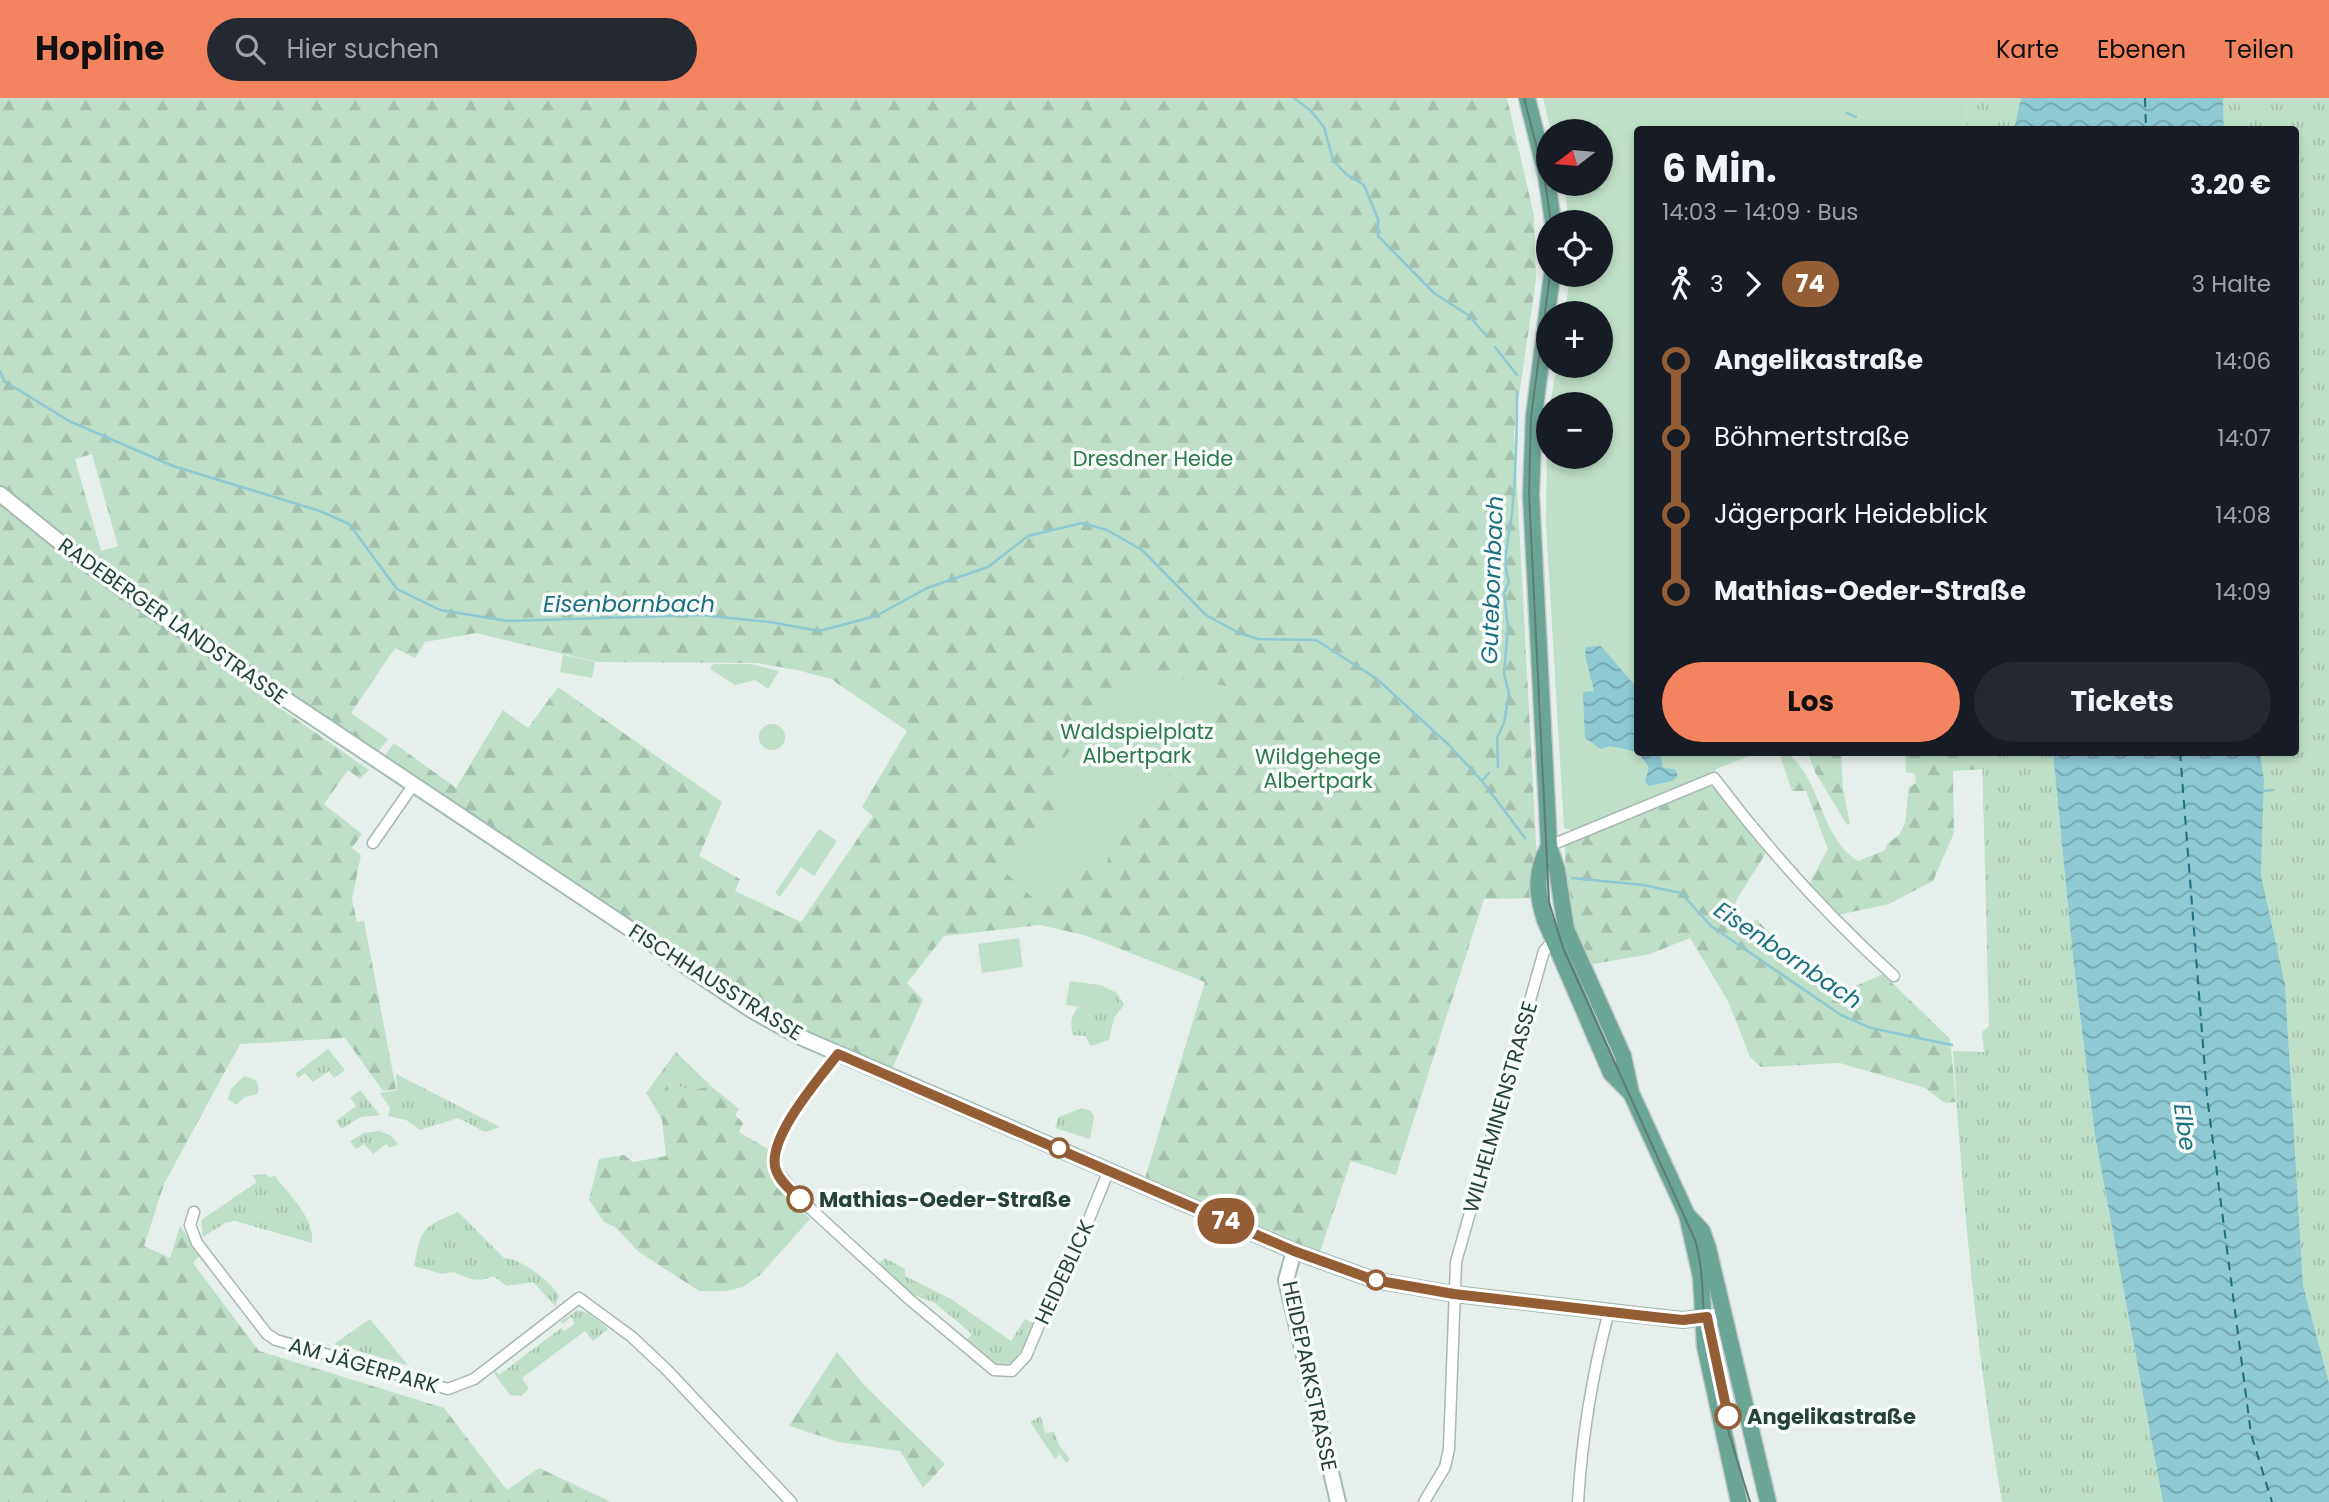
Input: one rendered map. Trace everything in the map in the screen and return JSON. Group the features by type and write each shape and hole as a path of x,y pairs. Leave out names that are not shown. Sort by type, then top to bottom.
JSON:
{"main road":[{"path":"1527,98 1546,174 1551,210"},
{"path":"1550,287 1535,406 1531,484 1549,845 1557,870 1566,929 1623,1056 1631,1093 1687,1215 1701,1277 1702,1318 1739,1502"},
{"name":"RADEBERGER LANDSTRASSE","path":"0,494 87,564 351,742"},
{"name":"FISCHHAUSSTRASSE","path":"351,742 753,1011 838,1054 1294,1251 1374,1280 1454,1294 1683,1320 1723,1315"},
{"path":"1549,845 1539,865 1538,887 1552,942 1611,1073 1631,1093"},
{"path":"1687,1215 1702,1231 1708,1248 1768,1502"},
{"name":"HEIDEPARKSTRASSE","path":"1294,1251 1286,1280 1338,1502"}],"street":[{"path":"1549,845 1714,778 1766,846 1822,908 1894,976"},
{"path":"373,843 414,784"},
{"name":"WILHELMINENSTRASSE","path":"1424,1502 1445,1467 1449,1449 1456,1262 1544,951 1566,929"},
{"name":"HEIDEBLICK","path":"838,1054 794,1114 781,1138 774,1159 779,1177 986,1367 1012,1371 1026,1356 1050,1299 1071,1263 1109,1170"},
{"name":"AM JÄGERPARK","path":"194,1212 190,1225 197,1243 267,1334 276,1340 448,1389 474,1379 579,1298 632,1337 667,1370 791,1502"},
{"path":"1578,1502 1581,1437 1592,1373 1609,1311"}],"green space":[{"name":"Dresdner Heide","path":"0,98 1507,98 1534,216 1536,280 1514,430 1539,898 1484,899 1396,1175 1351,1161 1319,1254 1145,1178 1205,982 1084,935 1040,925 944,936 907,983 923,1000 892,1069 778,1019 756,1006 384,757 394,743 456,788 503,710 528,728 558,687 722,802 699,856 740,879 735,891 801,922 873,816 862,807 907,731 831,679 757,663 597,662 476,633 425,642 415,658 395,648 351,713 388,739 377,753 91,559 0,486","holes":["92,454 118,546 101,551 75,459"]},
{"path":"1543,98 1967,98 1966,126 1634,126 1634,756 1749,756 1718,768 1709,777 1572,830 1564,828 1546,524 1547,469 1613,469 1613,392 1552,392 1555,378 1613,378 1613,301 1567,301 1568,287 1613,287 1613,210 1567,210 1566,196 1614,196 1614,119 1548,119"},
{"path":"1967,98 2021,98 2015,126 1966,126"},
{"path":"2223,98 2329,98 2329,1383 2303,1285 2285,984 2261,875 2264,779 2260,756 2299,756 2299,126 2224,126"},
{"path":"0,504 102,584 369,770 360,779 348,770 324,804 362,834 352,848 361,855 352,899 357,922 364,921 396,1089 383,1091 345,1038 240,1044 164,1184 144,1246 170,1258 180,1226 200,1255 193,1263 259,1351 444,1408 507,1490 539,1468 611,1502 0,1502"},
{"path":"563,655 595,662 592,678 560,672"},
{"path":"713,664 751,664 779,671 768,689 755,680 735,685 710,669"},
{"name":"Waldspielplatz Albertpark","path":"1139,672 1238,688 1201,738 1111,839 1107,866 1096,866 1084,859 1040,905 1001,868 1060,806 1086,830 1056,798 1057,766"},
{"path":"772,724 781,728 785,737 781,746 772,750 763,746 759,737 763,728"},
{"path":"1780,756 1791,756 1801,768 1836,839 1858,861 1885,850 1887,844 1899,835 1905,823 1909,787 1916,783 1915,774 1906,772 1905,756 1982,756 1983,769 1953,771 1954,833 1933,881 1889,904 1838,915 1809,884 1828,849 1806,791 1792,791"},
{"path":"1809,756 1841,756 1843,789 1850,824 1847,825 1815,772"},
{"path":"1982,756 2053,756 2073,957 2095,1136 2163,1502 2002,1502 1972,1277 1953,1051 1984,1052 1982,1032 1989,1026"},
{"path":"1711,784 1766,853 1737,899 1730,917 1743,931 1756,919 1796,958 1851,988 1883,974 1950,1039 1956,1102 1945,1103 1925,1088 1840,1063 1761,1067 1750,1057 1728,1001 1690,938 1650,954 1588,965 1570,908 1565,847 1573,839"},
{"path":"819,829 837,841 814,876 801,867 780,897 775,893"},
{"path":"1019,938 1023,967 982,973 978,944"},
{"path":"1070,981 1100,985 1097,1002 1080,1007 1066,1005"},
{"path":"1100,985 1117,993 1124,1005 1114,1018 1109,1040 1091,1046 1085,1036 1073,1035 1071,1023 1074,1013 1081,1005 1093,1004"},
{"path":"328,1049 345,1070 334,1078 329,1071 313,1082 305,1073 298,1078 295,1074"},
{"path":"676,1052 711,1086 690,1091 669,1082 654,1106 646,1093"},
{"path":"396,1074 500,1127 485,1132 458,1118 420,1130 406,1120 388,1116 390,1108 380,1093 397,1090"},
{"path":"244,1076 256,1080 259,1089 257,1094 245,1097 236,1105 228,1099 231,1089"},
{"path":"669,1082 690,1091 711,1086 739,1109 735,1115 743,1123 739,1132 770,1150 769,1172 810,1219 761,1274 743,1287 726,1291 699,1291 639,1252 615,1227 604,1222 589,1200 599,1159 624,1155 633,1162 666,1156 662,1120 654,1106"},
{"path":"360,1090 380,1115 361,1117 341,1129 336,1121 356,1106 350,1098"},
{"path":"1082,1108 1091,1111 1094,1117 1090,1139 1055,1128 1059,1117"},
{"path":"379,1131 390,1135 398,1144 390,1148 386,1144 373,1154 364,1144 356,1149 350,1141 364,1133"},
{"path":"266,1174 269,1177 275,1176 300,1207 312,1234 312,1243 235,1221 225,1223 203,1237 201,1220 257,1182 252,1175"},
{"path":"458,1212 504,1258 526,1266 549,1284 559,1296 555,1306 533,1282 507,1286 493,1276 482,1280 473,1279 454,1272 442,1274 414,1266 425,1231"},
{"path":"885,1258 905,1269 905,1276 951,1299 1011,1341 1025,1319 1034,1324 1020,1352 1014,1360 1000,1365 979,1354 965,1342 972,1334 935,1303 914,1295 878,1264"},
{"path":"578,1310 588,1313 608,1329 593,1341 585,1331 522,1378 529,1389 521,1396 510,1395 493,1372 494,1369 499,1375 561,1328 564,1331 575,1324 571,1317 562,1324 561,1321"},
{"path":"370,1319 407,1364 407,1365 334,1344"},
{"path":"837,1352 865,1386 945,1464 923,1488 900,1451 839,1442 789,1426"},
{"path":"1041,1416 1045,1433 1054,1432 1059,1445 1070,1459 1066,1463 1060,1454 1055,1459 1030,1422"}],"water":[{"path":"2021,98 2223,98 2224,126 2015,126"},
{"path":"1601,646 1634,684 1634,751 1610,746 1601,749 1585,738 1583,692 1594,691 1585,655 1586,647"},
{"path":"1640,756 1661,756 1663,768 1675,769 1678,776 1672,781 1649,786 1645,782 1648,766"},
{"name":"Elbe","path":"2053,756 2260,756 2264,779 2261,875 2285,984 2303,1285 2329,1383 2329,1502 2163,1502 2095,1136 2073,957"}],"waterway":[{"name":"Gutebornbach","path":"1294,98 1310,110 1324,127 1333,160 1346,174 1364,185 1378,219 1378,236 1434,293 1468,315 1486,335"},
{"path":"1847,113 1856,117"},
{"name":"Gutebornbach","path":"1495,347 1517,375"},
{"name":"Eisenbornbach","path":"0,371 4,381 69,421 173,466 320,511 349,524 397,589 440,610 508,621 701,615 770,622 819,631 876,616 927,588 988,567 1028,536 1082,523 1107,530 1142,550 1206,615 1237,632 1258,639 1316,640 1377,679 1449,745 1482,781 1525,838"},
{"name":"Gutebornbach","path":"1498,767 1497,738 1504,723 1509,693 1504,674 1508,627 1504,593 1509,582 1506,556 1512,512 1517,391"},
{"name":"Gutebornbach","path":"1482,781 1489,773"},
{"path":"2263,791 2273,790"},
{"name":"Eisenbornbach","path":"1572,878 1643,885 1681,893 1711,926 1841,1015 1871,1028 1952,1045"}],"ferry route":[{"path":"2145,98 2146,126"},
{"path":"2180,756 2207,1096 2251,1434 2272,1502"}],"tram line":[{"path":"1524,98 1544,175 1549,210"},
{"path":"1548,287 1531,417 1529,494 1549,902 1563,948 1695,1240 1714,1378 1750,1502"}],"bus line":[{"name":"74","path":"800,1199 779,1177 774,1159 794,1114 838,1054 1294,1251 1374,1280 1454,1294 1654,1317 1683,1320 1707,1317 1728,1416"}],"place":[{"name":"Mathias-Oeder-Straße","path":"800,1199"},
{"name":"Angelikastraße","path":"1728,1416"}],"park label":[{"name":"Wildgehege Albertpark","path":"1318,768"}]}
